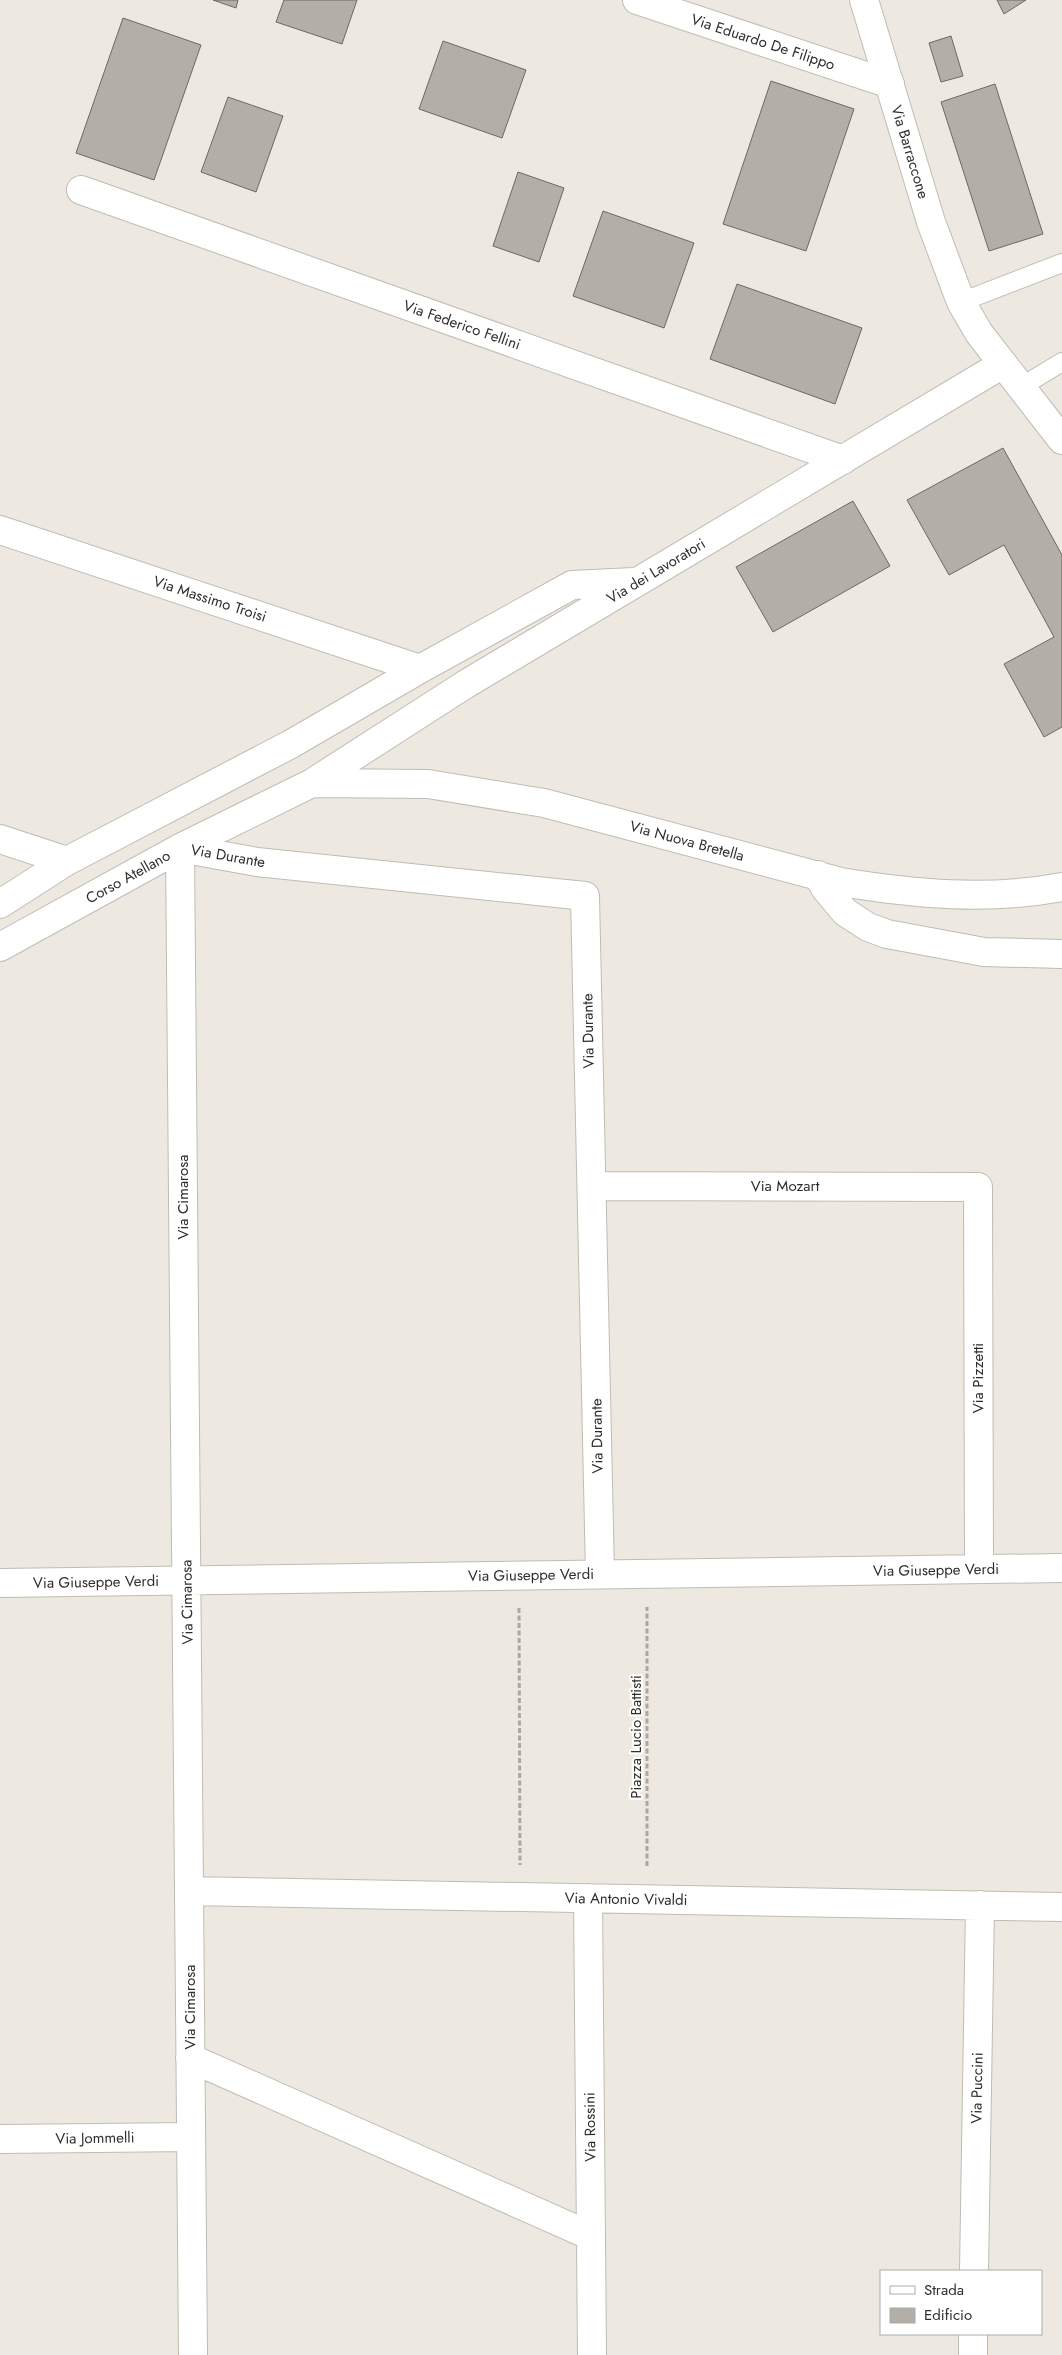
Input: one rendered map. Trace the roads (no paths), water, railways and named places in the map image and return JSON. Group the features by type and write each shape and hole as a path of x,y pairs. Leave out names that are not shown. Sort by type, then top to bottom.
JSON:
{"street":[{"name":"Via Eduardo De Filippo","path":"637,0 890,84"},
{"name":"Via Barraccone","path":"864,0 931,222 961,302 979,333 1062,440"},
{"name":"Via Federico Fellini","path":"81,190 843,460"},
{"name":"Via dei Lavoratori","path":"312,783 466,684 1003,364"},
{"name":"Via Massimo Troisi","path":"0,530 420,669"},
{"path":"0,904 67,861 291,744 420,669 572,585 638,581"},
{"name":"Corso Atellano","path":"0,947 180,848 312,783"},
{"name":"Via Nuova Bretella","path":"312,783 428,784 544,803 841,882 883,888 960,895 1003,896 1062,887"},
{"path":"0,839 67,861"},
{"name":"Via Durante","path":"180,848 257,862 585,896 600,1574"},
{"name":"Via Cimarosa","path":"180,848 193,2355"},
{"path":"818,875 824,888 845,912 868,927 887,934 984,952 1062,954"},
{"name":"Via Mozart","path":"592,1186 978,1187"},
{"name":"Via Pizzetti","path":"978,1187 979,1569"},
{"name":"Via Giuseppe Verdi","path":"0,1583 1062,1568"},
{"name":"Via Antonio Vivaldi","path":"189,1892 1062,1906"},
{"name":"Via Rossini","path":"588,1898 592,2355"},
{"name":"Via Puccini","path":"974,2270 980,1905"},
{"path":"190,2058 591,2236"},
{"name":"Via Jommelli","path":"0,2139 191,2137"},
{"path":"973,2335 973,2355"}],"lane":[{"path":"961,302 1062,264"},
{"path":"1021,387 1062,362"}]}
